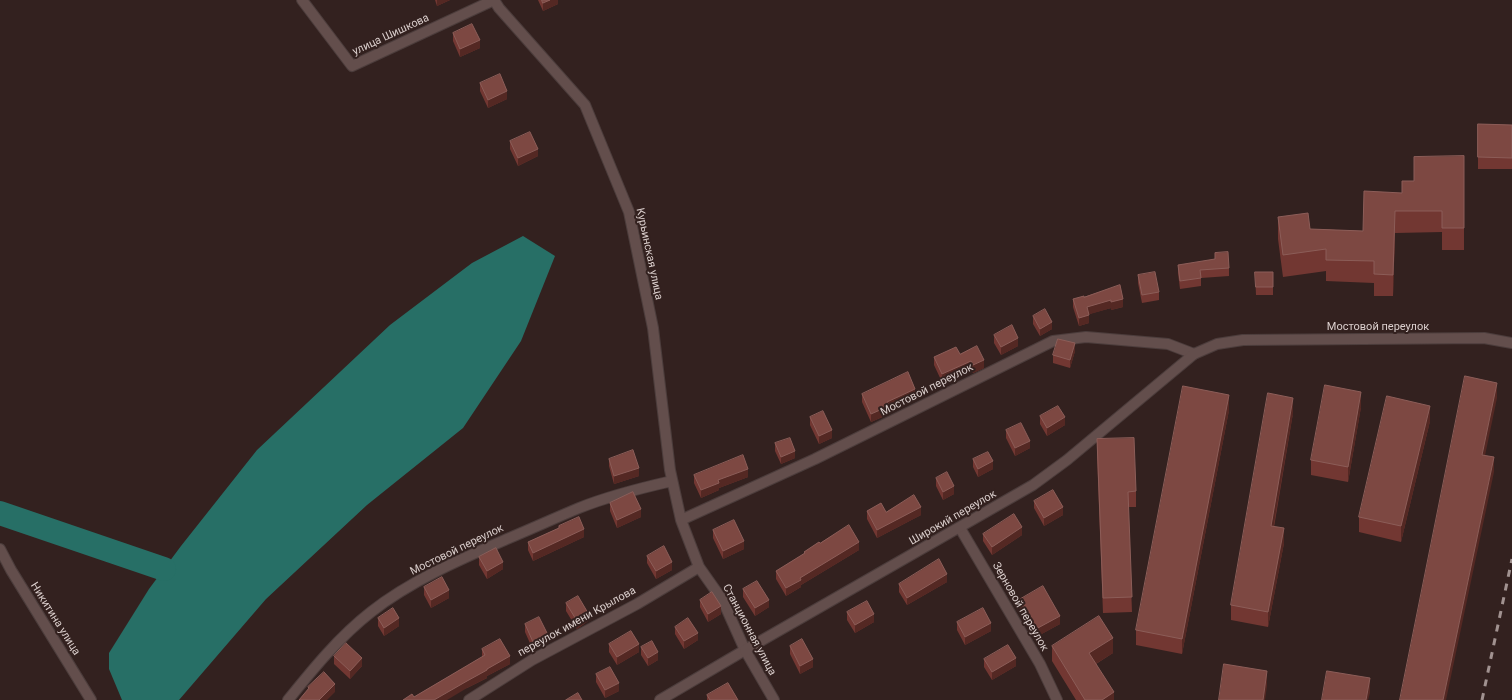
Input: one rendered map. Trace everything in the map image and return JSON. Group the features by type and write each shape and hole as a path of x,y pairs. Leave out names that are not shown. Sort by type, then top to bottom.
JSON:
{"street":[{"name":"улица Шишкова","path":"302,0 352,66 494,0"},
{"name":"Курьинская улица","path":"494,0 499,8 585,105 629,212 653,328 672,481"},
{"name":"Мостовой переулок","path":"681,520 815,459 1054,341 1086,337 1160,343 1168,344 1194,354"},
{"name":"Мостовой переулок","path":"1243,340 1484,338 1512,342"},
{"name":"Широкий переулок","path":"660,700 1033,485 1067,460 1194,354 1217,344 1243,340"},
{"name":"Станционная улица","path":"672,481 681,520 699,567 723,601 745,650 774,700"},
{"name":"Мостовой переулок","path":"288,700 321,659 370,612 394,594 464,558 580,507 638,488 672,481"},
{"name":"Зерновой переулок","path":"960,528 1040,664 1057,700"},
{"name":"Никитина улица","path":"0,549 11,570 91,700"},
{"name":"переулок имени Крылова","path":"468,700 532,660 637,604 699,567"}],"water":[{"path":"523,236 555,256 521,341 463,428 367,505 266,599 179,700 122,700 109,669 109,653 149,589 257,450 390,325 472,263"}],"building":[{"path":"542,0 550,0 543,3"},
{"path":"472,24 480,40 460,49 453,33"},
{"path":"500,74 507,91 488,100 480,83"},
{"path":"1478,124 1512,125 1512,158 1478,157"},
{"path":"530,132 538,149 518,158 510,141"},
{"path":"1464,156 1464,228 1442,228 1442,211 1395,211 1393,275 1374,274 1374,261 1326,260 1326,249 1283,255 1278,217 1308,213 1310,229 1363,231 1364,191 1402,193 1402,181 1414,181 1414,157"},
{"path":"1228,252 1229,268 1200,270 1201,278 1180,281 1178,265 1215,259 1215,253"},
{"path":"1155,272 1159,292 1142,295 1138,275"},
{"path":"1255,272 1273,272 1273,287 1256,287"},
{"path":"1120,285 1123,299 1111,302 1111,300 1087,307 1089,315 1079,318 1073,299 1084,297"},
{"path":"1045,309 1052,322 1040,329 1033,316"},
{"path":"1012,325 1018,338 1001,347 994,335"},
{"path":"1058,339 1075,343 1070,360 1053,355"},
{"path":"977,346 984,360 973,365 971,361 942,374 934,357 956,347 960,354"},
{"path":"908,372 915,389 887,402 889,406 871,414 862,394"},
{"path":"1465,376 1497,383 1482,455 1494,457 1443,700 1400,700"},
{"path":"1325,385 1361,392 1348,467 1311,460"},
{"path":"1183,386 1229,395 1182,639 1136,630"},
{"path":"1268,393 1293,398 1271,526 1284,528 1268,612 1231,605"},
{"path":"1387,396 1430,406 1401,526 1359,517"},
{"path":"1058,406 1065,417 1047,428 1040,416"},
{"path":"823,411 832,430 819,436 810,417"},
{"path":"1021,423 1030,441 1015,448 1006,430"},
{"path":"790,438 795,451 781,457 775,443"},
{"path":"1134,438 1136,491 1128,492 1132,597 1103,598 1097,439"},
{"path":"633,450 639,468 614,476 609,459"},
{"path":"988,452 993,461 978,469 973,459"},
{"path":"743,455 748,469 718,480 719,483 701,490 694,475"},
{"path":"947,472 954,486 943,492 936,478"},
{"path":"1053,490 1063,507 1044,518 1034,501"},
{"path":"633,492 641,509 617,520 610,503"},
{"path":"914,495 921,507 877,530 867,511 881,503 886,512"},
{"path":"1014,514 1022,527 992,547 983,534"},
{"path":"579,517 584,529 533,553 528,542"},
{"path":"734,520 744,541 723,551 713,530"},
{"path":"849,525 859,542 800,578 801,580 786,588 776,571 805,553 804,552 819,542 820,543"},
{"path":"664,546 672,562 656,571 647,556"},
{"path":"496,548 503,562 487,571 479,557"},
{"path":"939,559 947,574 907,598 899,584"},
{"path":"442,577 449,590 431,600 424,587"},
{"path":"757,581 769,600 755,608 743,589"},
{"path":"1043,586 1060,616 1036,629 1019,600"},
{"path":"712,592 721,606 708,614 700,600"},
{"path":"578,596 588,613 577,621 566,603"},
{"path":"867,601 874,614 855,625 847,612"},
{"path":"393,608 399,618 384,628 378,618"},
{"path":"983,608 991,623 965,637 957,622"},
{"path":"1099,616 1113,638 1089,653 1114,692 1102,700 1085,700 1052,646"},
{"path":"539,617 548,635 533,642 525,624"},
{"path":"688,618 698,633 684,641 675,627"},
{"path":"631,631 639,644 617,657 609,644"},
{"path":"500,639 510,656 434,700 403,700 412,694 414,697 485,655 482,649"},
{"path":"802,639 813,659 800,666 790,646"},
{"path":"652,641 658,652 648,658 641,647"},
{"path":"346,643 362,658 350,671 334,656"},
{"path":"1008,645 1016,658 992,672 984,659"},
{"path":"1224,664 1267,671 1263,700 1219,700"},
{"path":"610,667 619,683 605,690 596,674"},
{"path":"1327,671 1370,678 1366,700 1322,700"},
{"path":"324,672 335,684 319,700 299,700 309,688 308,687"},
{"path":"728,683 738,700 710,700 707,695"},
{"path":"578,693 582,700 566,700"}],"waterway":[{"path":"0,513 164,569"}],"railway":[{"path":"1482,700 1512,559"}]}
